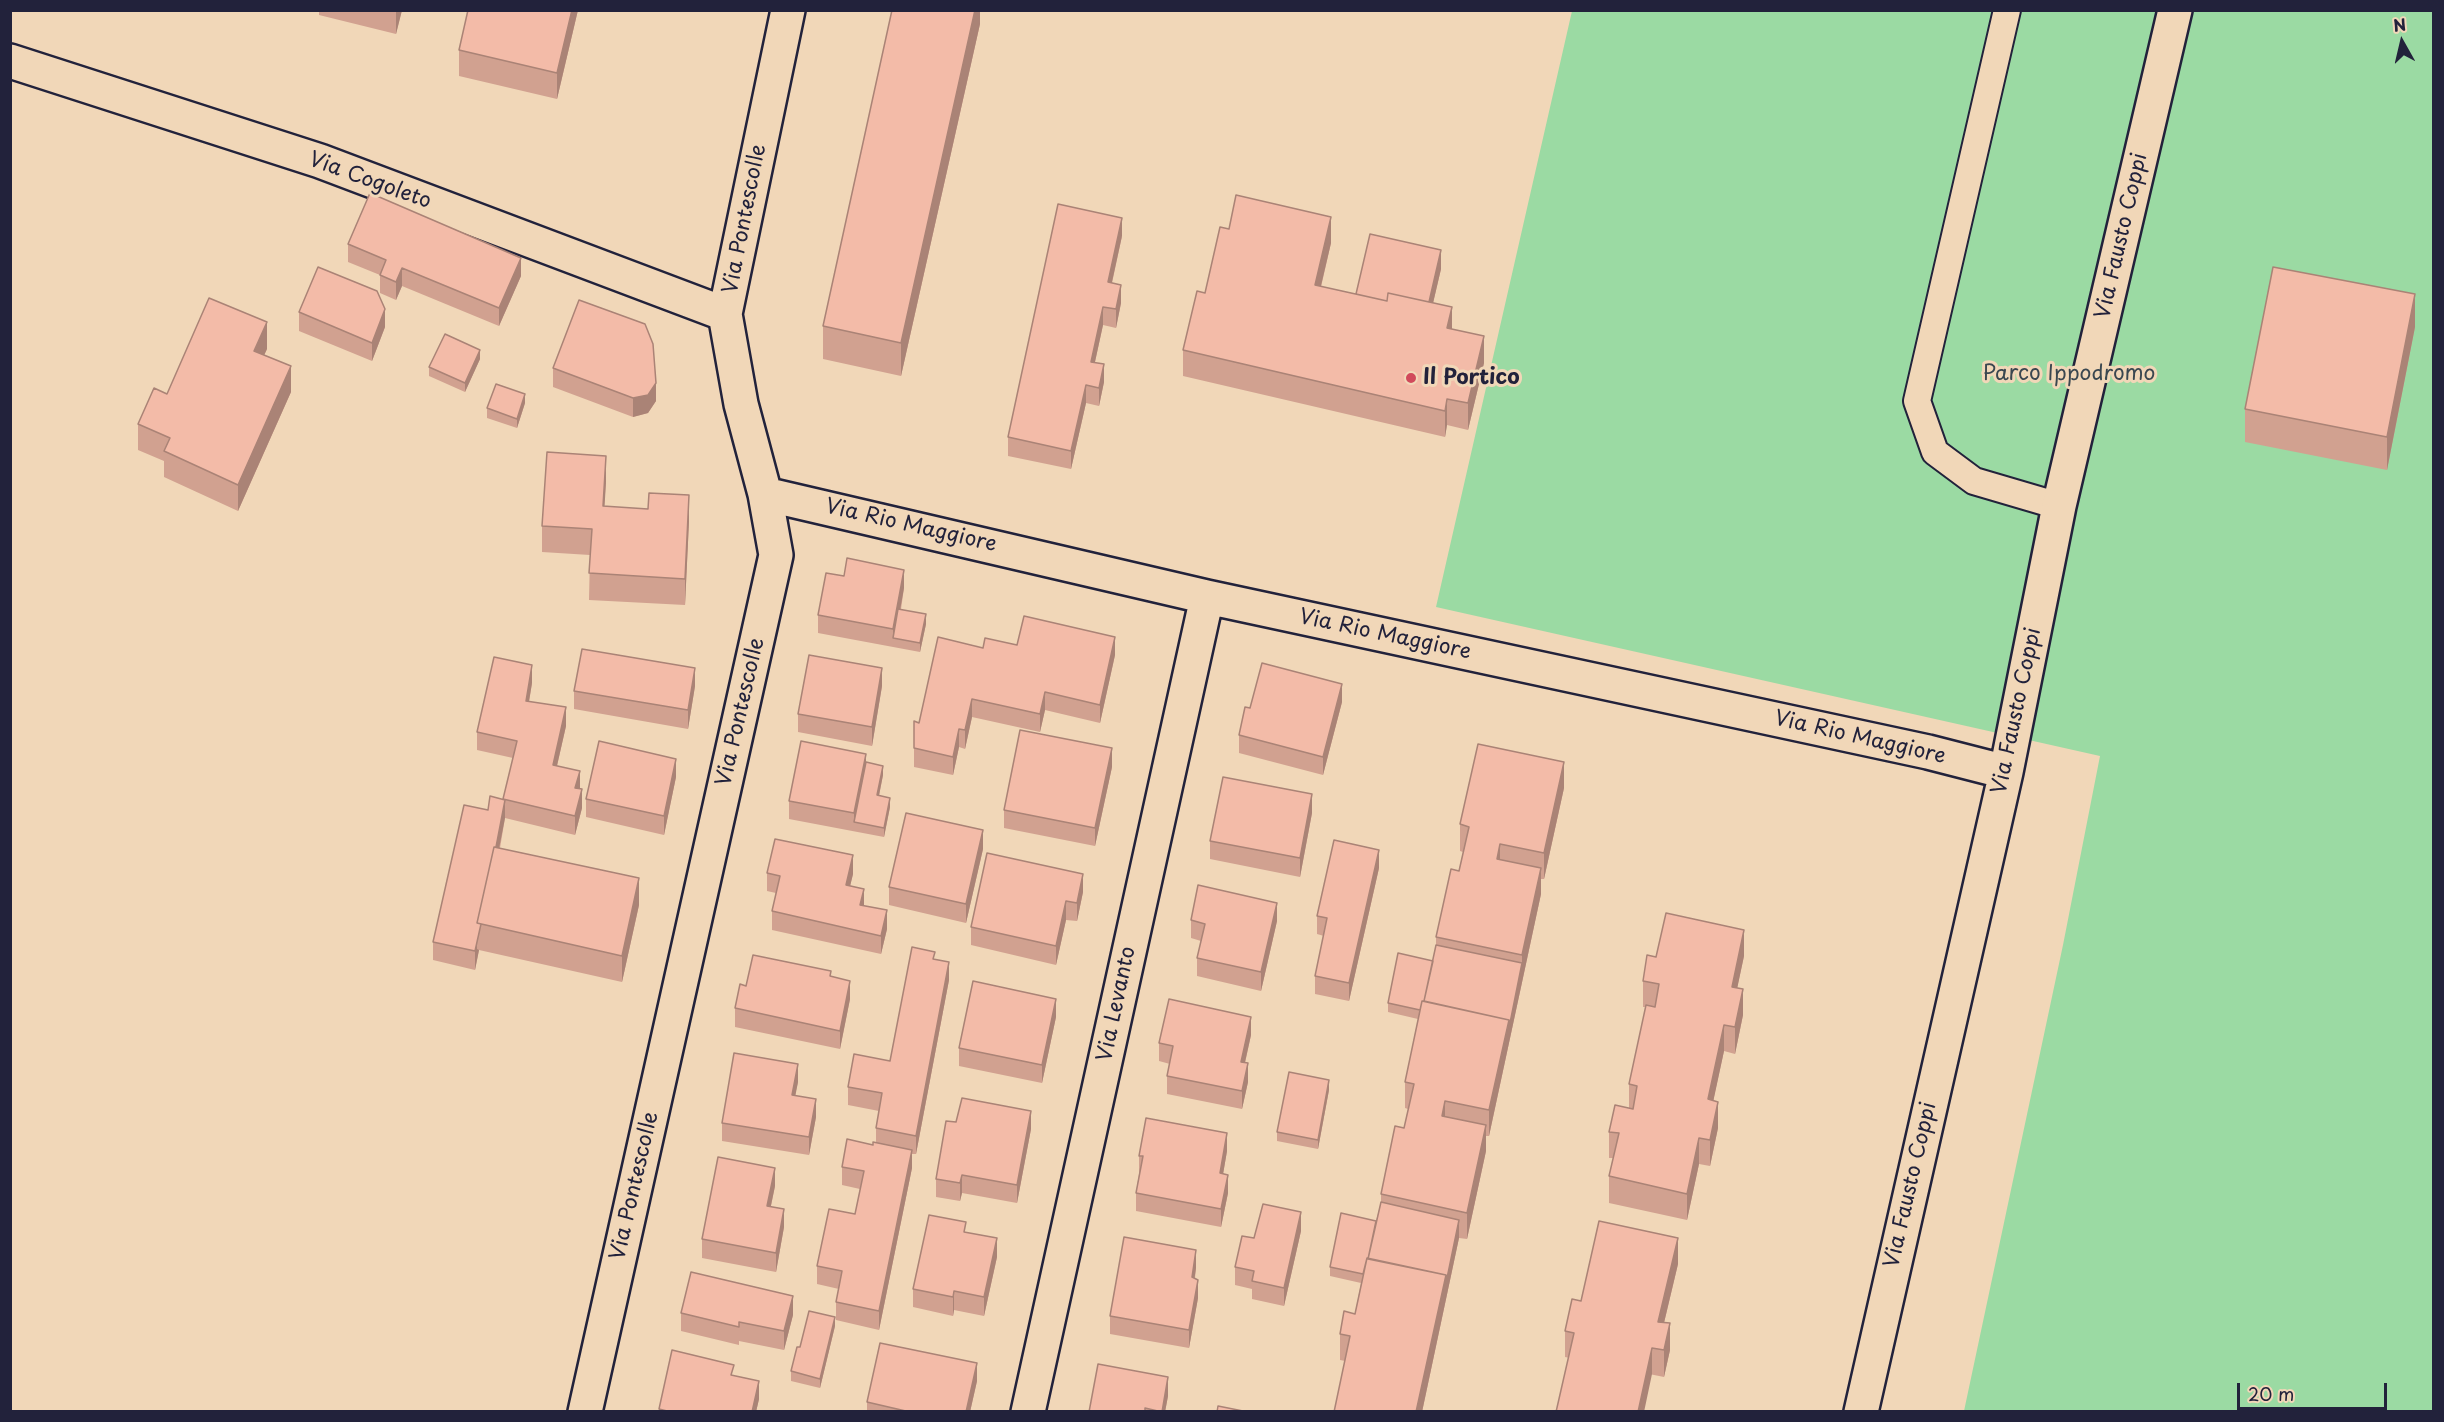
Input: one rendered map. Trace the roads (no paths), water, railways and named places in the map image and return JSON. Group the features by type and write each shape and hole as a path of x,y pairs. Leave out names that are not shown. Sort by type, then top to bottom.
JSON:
{"street":[{"name":"Via Pontescolle","path":"585,1412 776,555 765,494 741,404 726,314 788,10"},
{"name":"Via Fausto Coppi","path":"1860,1412 2006,772 2059,506 2175,10"},
{"name":"Via Cogoleto","path":"10,61 320,161 726,314"},
{"name":"Via Rio Maggiore","path":"765,494 1207,597 1917,750 2006,772"},
{"name":"Via Levanto","path":"1028,1412 1207,597"}],"lane":[{"path":"2007,10 1917,401 1935,452 1966,476 1974,481 2059,506"}],"place":[{"name":"Il Portico","path":"1411,378"}],"park label":[{"name":"Parco Ippodromo","path":"2069,374"}]}
